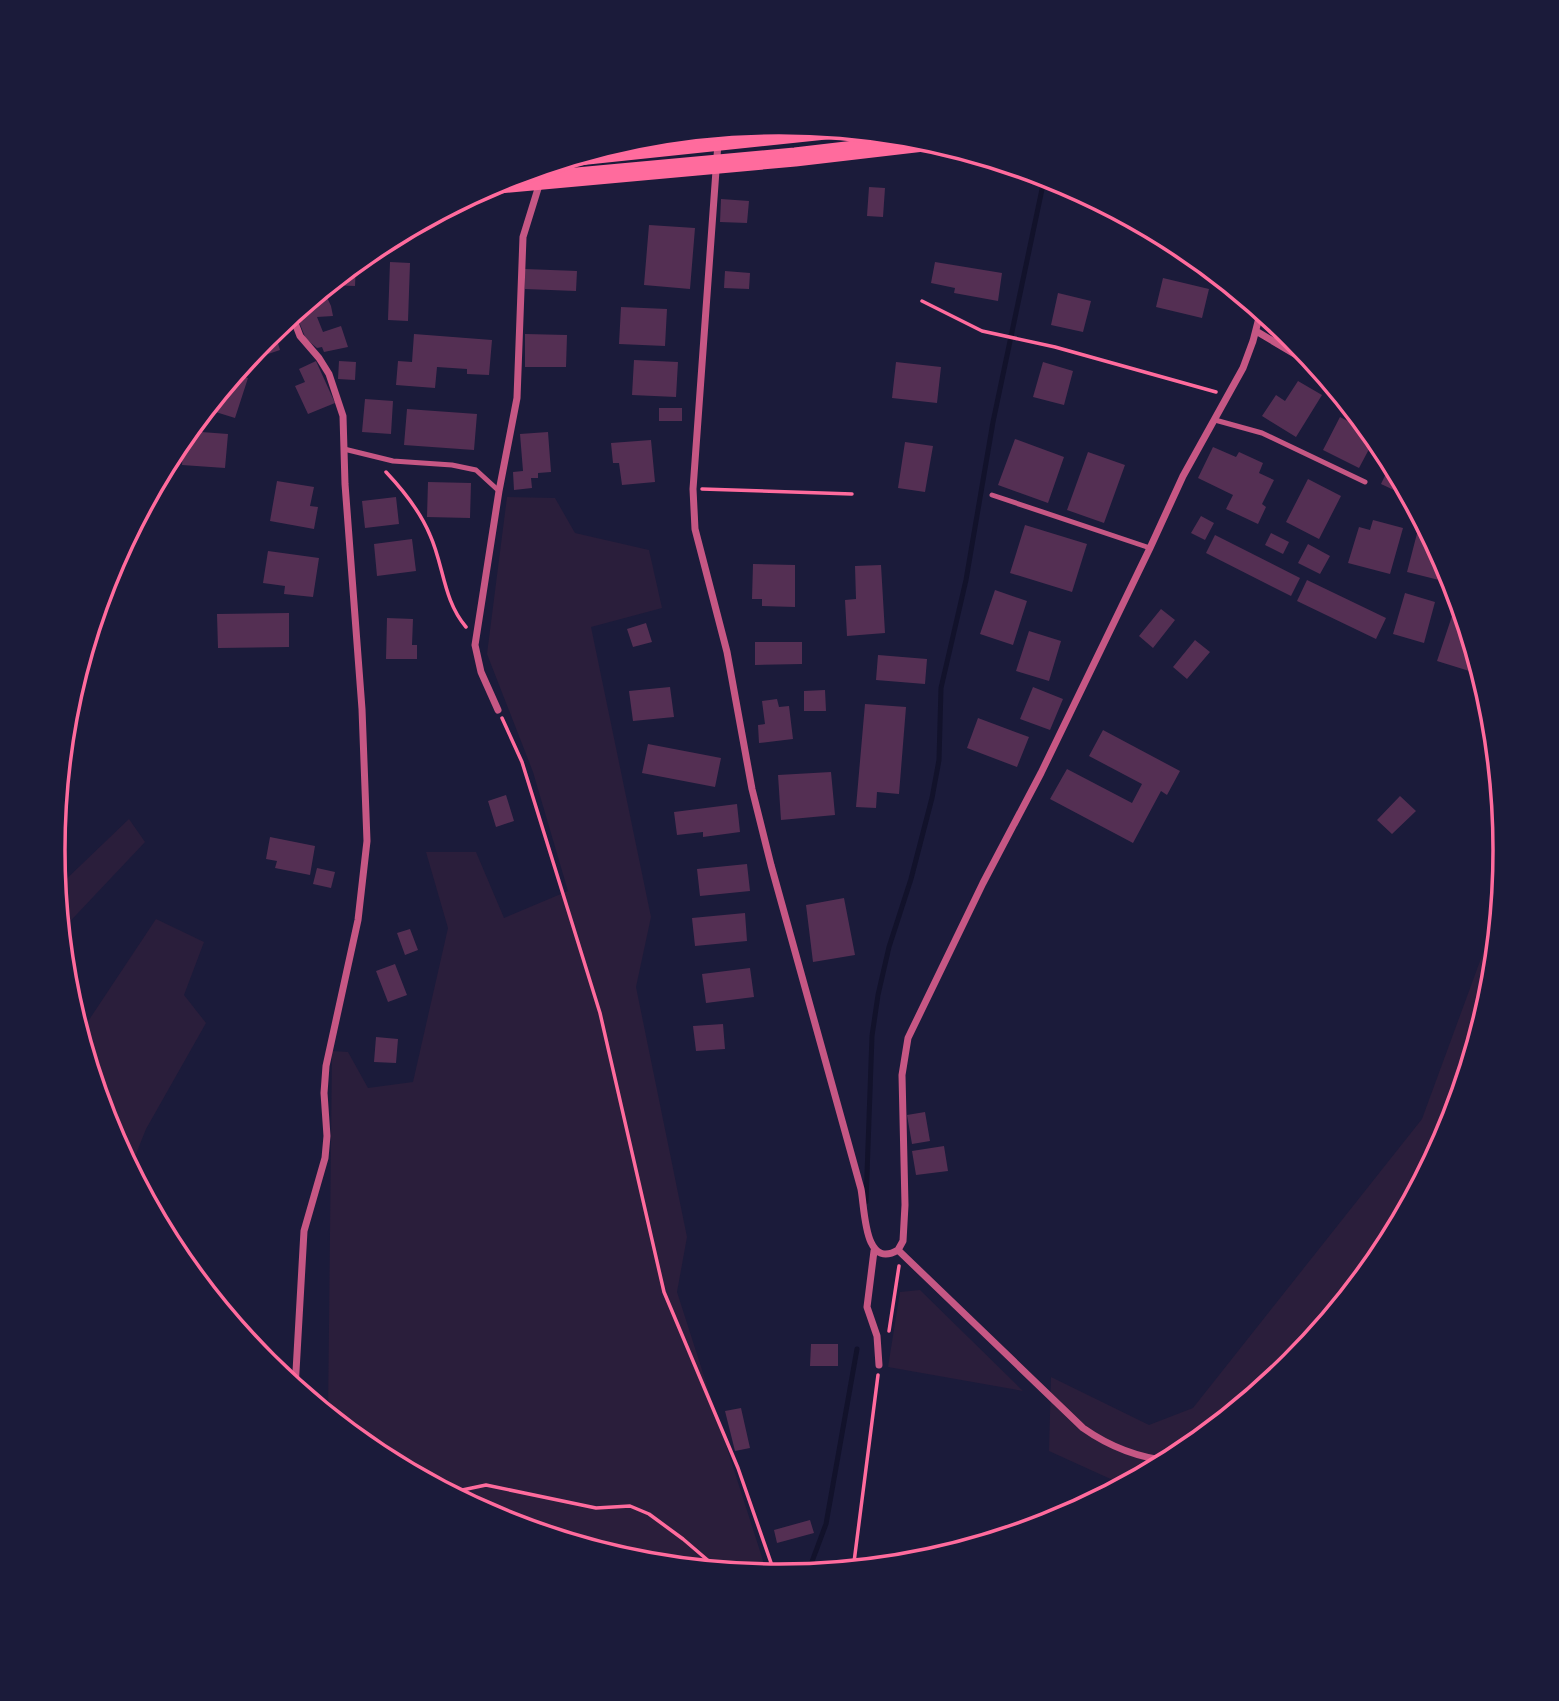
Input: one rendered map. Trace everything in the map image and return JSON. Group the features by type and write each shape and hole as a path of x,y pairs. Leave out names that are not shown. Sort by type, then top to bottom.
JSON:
{"highway":[{"path":"637,150 765,136"},
{"path":"530,181 895,145"}],"street":[{"path":"718,139 693,489 695,529 727,652 752,789 859,1182 874,1251 867,1307 877,1336 879,1365"},
{"path":"498,710 475,654 476,639 518,386 523,237 542,177"},
{"path":"874,1251 890,1254 898,1250 903,1241 905,1205 902,1075 908,1038 983,883 1041,773 1183,476 1247,359 1259,320"},
{"path":"296,324 300,336 323,363 342,409 362,709 367,860 353,946 332,1028 326,1066 327,1143 323,1169 304,1231 296,1376"},
{"path":"1256,331 1292,352"},
{"path":"898,1250 1083,1427 1118,1449 1154,1459"}],"lane":[{"path":"1215,420 1262,433 1365,482"},
{"path":"344,449 393,461 452,465 476,470 499,491"},
{"path":"992,495 1150,548"}],"path":[{"path":"922,301 973,327 1055,346 1228,396"},
{"path":"370,454 402,489 430,534 440,561 447,597 458,619 476,639"},
{"path":"693,489 852,494"},
{"path":"498,710 522,762 600,1013 664,1292 738,1468 772,1565"},
{"path":"879,1354 887,1345 898,1250"},
{"path":"854,1561 879,1365"},
{"path":"460,1490 486,1485 596,1508 631,1506 649,1514 709,1561"}],"shaded area":[{"path":"507,497 555,498 575,533 649,550 662,608 591,627 651,917 636,987 687,1237 677,1292 764,1565 733,1564 640,1552 595,1541 506,1511 463,1492 422,1469 382,1445 328,1405 332,1051 348,1052 368,1088 413,1082 448,928 426,852 476,852 504,918 568,891 533,772 487,654"},
{"path":"129,819 145,842 69,923 66,880"},
{"path":"156,919 204,942 184,995 206,1023 146,1129 134,1158 103,1080 86,1024"},
{"path":"1489,937 1481,990 1470,1035 1440,1124 1421,1167 1374,1248 1317,1322 1251,1388 1215,1418 1177,1445 1115,1481 1049,1451 1051,1377 1149,1425 1193,1408 1422,1119"},
{"path":"920,1290 1023,1391 888,1367 900,1292"}],"building":[{"path":"869,187 885,188 883,217 867,216"},
{"path":"721,199 749,201 747,223 720,222"},
{"path":"649,225 695,228 690,289 644,285"},
{"path":"390,262 410,263 408,321 388,320"},
{"path":"935,262 1002,273 998,301 954,293 955,288 931,283"},
{"path":"525,269 577,271 576,291 525,289"},
{"path":"725,271 750,273 749,289 724,288"},
{"path":"355,275 355,286 341,285"},
{"path":"1163,278 1209,289 1202,318 1156,307"},
{"path":"1058,293 1091,301 1083,332 1051,325"},
{"path":"327,297 333,316 317,317 323,332 341,326 348,347 324,352 322,347 317,348 306,339 299,322"},
{"path":"621,307 667,309 665,346 619,344"},
{"path":"414,334 492,340 489,375 467,374 467,369 437,367 435,388 396,385 398,361 412,362"},
{"path":"525,334 567,335 566,367 525,367"},
{"path":"278,342 280,350 264,355"},
{"path":"634,360 678,362 676,397 632,395"},
{"path":"316,361 335,403 308,414 295,386 305,382 299,369"},
{"path":"339,361 356,362 355,380 338,379"},
{"path":"896,362 941,367 937,403 892,398"},
{"path":"1043,362 1073,371 1064,405 1033,397"},
{"path":"244,377 248,378 235,418 215,412"},
{"path":"1298,381 1322,395 1296,437 1262,416 1276,395 1285,401"},
{"path":"365,399 393,401 391,434 362,432"},
{"path":"659,408 682,408 682,421 659,421"},
{"path":"407,409 477,414 474,450 404,445"},
{"path":"1340,417 1353,424 1370,447 1359,468 1323,450"},
{"path":"200,432 228,434 225,468 182,465 183,457"},
{"path":"548,432 551,472 538,473 538,478 531,478 532,488 514,490 513,472 523,471 520,434"},
{"path":"1015,439 1064,457 1048,503 998,485"},
{"path":"651,440 655,482 622,485 619,463 613,463 611,443"},
{"path":"905,442 933,446 925,492 898,488"},
{"path":"1213,447 1236,457 1239,452 1263,463 1259,473 1274,480 1262,504 1266,507 1258,524 1226,509 1233,495 1198,478"},
{"path":"1088,452 1125,465 1104,523 1067,510"},
{"path":"1386,473 1397,492 1381,484"},
{"path":"1308,479 1341,496 1319,539 1286,522"},
{"path":"277,481 314,487 310,506 318,507 314,529 270,521"},
{"path":"428,482 471,483 470,518 427,517"},
{"path":"396,497 399,524 365,528 362,501"},
{"path":"1201,516 1214,523 1205,540 1191,533"},
{"path":"1373,520 1403,528 1390,574 1348,563 1359,527 1370,530"},
{"path":"1025,525 1087,544 1072,592 1010,573"},
{"path":"1418,529 1439,580 1407,572"},
{"path":"1271,533 1289,542 1283,554 1265,545"},
{"path":"1215,535 1300,578 1291,596 1206,553"},
{"path":"412,539 416,571 377,576 374,544"},
{"path":"1308,544 1330,556 1320,574 1298,563"},
{"path":"268,551 319,558 313,597 284,594 285,586 263,583"},
{"path":"753,564 795,565 795,607 762,606 762,599 752,599"},
{"path":"881,565 885,633 847,636 845,600 856,599 855,566"},
{"path":"1307,580 1386,618 1376,639 1297,601"},
{"path":"995,590 1027,601 1013,645 980,634"},
{"path":"1405,593 1435,602 1424,643 1393,634"},
{"path":"1161,609 1175,620 1153,648 1139,636"},
{"path":"289,613 289,647 218,648 217,614"},
{"path":"1453,613 1453,613 1471,672 1437,661"},
{"path":"387,618 413,619 412,645 417,645 417,659 386,659"},
{"path":"646,623 652,642 633,647 627,629"},
{"path":"1029,631 1061,641 1049,681 1016,671"},
{"path":"1195,640 1210,652 1187,679 1173,667"},
{"path":"755,642 802,642 802,664 755,665"},
{"path":"878,655 927,659 925,684 876,680"},
{"path":"670,687 674,717 633,721 629,691"},
{"path":"1033,687 1063,699 1050,730 1020,719"},
{"path":"825,690 826,711 804,711 804,691"},
{"path":"777,699 779,707 789,706 793,739 759,743 758,725 765,724 762,701"},
{"path":"865,704 906,707 899,794 877,792 876,808 856,807"},
{"path":"978,718 1029,737 1017,767 967,748"},
{"path":"1103,730 1180,771 1167,795 1161,791 1133,843 1050,799 1067,769 1132,803 1142,784 1089,756"},
{"path":"648,744 721,758 715,787 642,773"},
{"path":"831,772 835,815 781,820 778,775"},
{"path":"506,795 514,821 496,827 488,801"},
{"path":"1400,796 1416,811 1392,834 1377,820"},
{"path":"737,804 740,832 703,837 703,832 677,835 674,812"},
{"path":"270,837 315,846 310,875 275,868 277,861 266,859"},
{"path":"747,864 750,891 700,896 697,869"},
{"path":"317,868 335,872 331,888 313,884"},
{"path":"844,898 855,955 813,962 806,905"},
{"path":"745,913 747,941 695,946 692,918"},
{"path":"410,929 418,950 405,955 397,933"},
{"path":"395,964 407,995 388,1002 376,971"},
{"path":"750,968 754,997 706,1003 702,974"},
{"path":"723,1024 725,1049 696,1051 693,1026"},
{"path":"376,1037 398,1039 396,1063 374,1062"},
{"path":"925,1112 930,1141 912,1144 907,1115"},
{"path":"944,1146 948,1171 916,1175 912,1151"},
{"path":"811,1344 838,1344 838,1366 810,1366"},
{"path":"741,1408 750,1448 735,1451 725,1411"},
{"path":"810,1520 814,1533 777,1543 774,1530"}],"waterway":[{"path":"866,1202 872,1036 878,995 932,798 939,760 941,688 966,580 993,422 1043,186"},
{"path":"811,1564 826,1524 857,1349"}]}
